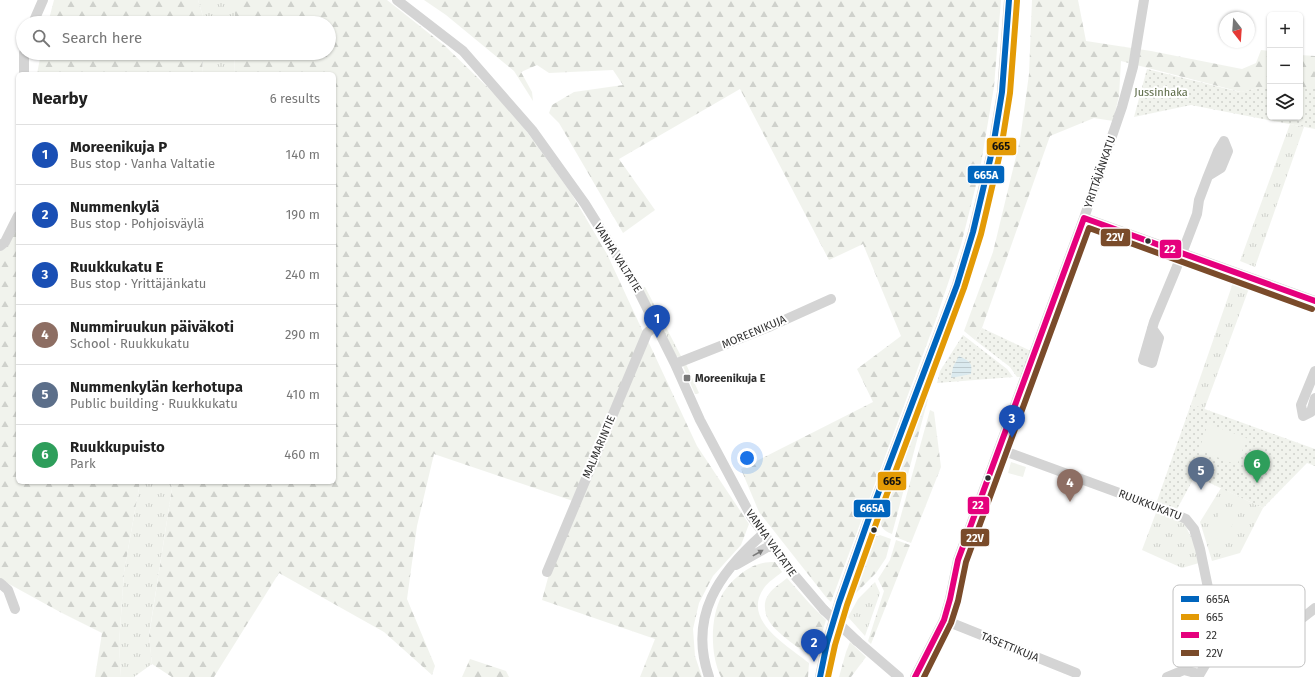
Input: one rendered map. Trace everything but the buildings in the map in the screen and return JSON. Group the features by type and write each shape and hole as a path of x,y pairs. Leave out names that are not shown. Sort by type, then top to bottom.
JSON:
{"street":[{"path":"36,16 43,0"},
{"name":"VANHA VALTATIE","path":"397,0 463,51 532,130 588,210 636,286 656,324 700,420 738,493 763,534 790,570 824,610 899,677"},
{"path":"820,677 827,643 841,596 957,285 973,232 993,147 1000,100 1009,0"},
{"name":"YRITTÄJÄNKATU","path":"915,677 944,620 958,560 1084,218 1122,107 1133,68 1144,0"},
{"path":"24,60 24,72"},
{"path":"1152,328 1197,214 1199,200 1208,176"},
{"path":"1084,218 1315,301"},
{"path":"0,246 5,242 16,220"},
{"name":"MOREENIKUJA","path":"675,364 745,337 831,299"},
{"name":"MALMARINTIE","path":"547,572 647,333 656,324"},
{"path":"1314,375 1315,391"},
{"path":"1314,375 1300,405 1303,416 1311,412 1315,398"},
{"name":"RUUKKUKATU","path":"999,449 1163,509 1186,519 1194,528 1207,585"},
{"path":"709,677 703,652 704,620 714,591 722,577 763,534"},
{"path":"722,577 740,562 771,545"},
{"path":"0,583 8,590 15,609"},
{"path":"1305,617 1315,608"},
{"name":"TASETTIKUJA","path":"944,620 1076,673"},
{"path":"1167,677 1184,670 1198,675"}],"green space":[{"path":"54,0 198,0 203,16 50,16"},
{"path":"198,0 235,0 235,16 203,16"},
{"path":"235,0 387,0 445,46 512,111 571,193 607,254 644,334 573,501 434,454 417,526 407,599 435,666 432,675 384,632 279,573 214,677 172,677 152,664 149,636 173,484 336,484 336,72 234,72 235,60 336,60 336,16 235,16"},
{"path":"424,0 1001,0 994,87 980,169 961,245 935,322 831,602 759,512 741,469 873,402 857,369 901,336 863,244 829,260 740,89 619,159 655,210 623,233 559,123 549,113 552,105 574,92 623,85 613,70 549,73 537,65 521,72 532,92 533,101 514,71 446,15"},
{"path":"1032,0 1078,0 1086,41 1151,51 1242,69 1256,63 1261,50 1267,51 1267,88 1259,88 1241,92 1121,61 1119,96 1113,121 1094,118 1050,136 982,328 975,340 964,331 993,252 1020,140 1029,74"},
{"path":"1303,55 1315,56 1315,88 1303,88"},
{"path":"40,60 203,60 202,72 37,72"},
{"path":"203,60 235,60 234,72 202,72"},
{"name":"Jussinhaka","path":"1147,69 1240,92 1267,88 1267,120 1191,105 1134,117"},
{"name":"Jussinhaka","path":"1303,88 1315,88 1315,129 1268,120 1303,120"},
{"path":"1290,124 1304,127 1255,267 1240,261"},
{"path":"16,228 16,484 140,484 124,572 119,644 121,677 95,677 102,633 0,579 0,251 8,243"},
{"path":"1235,277 1251,283 1204,410 1191,404"},
{"path":"645,287 682,358 676,356 642,288"},
{"path":"982,328 1031,351 1022,377 1017,377 1010,367 975,340"},
{"path":"963,335 1007,369 1013,377 937,383 940,371"},
{"path":"648,341 697,446 749,524 741,545 713,576 699,603 693,629 695,656 702,677 640,677 655,639 542,600 549,574"},
{"path":"686,364 699,393 697,394 695,394 683,366"},
{"path":"925,398 928,399 892,534 887,532 881,526 880,519 883,504 919,400"},
{"path":"1191,404 1315,449 1315,466 1307,463 1263,508 1195,476 1177,509 1157,501"},
{"path":"930,410 934,412 941,467 911,543 895,537"},
{"path":"1208,424 1247,438 1237,465 1199,450"},
{"path":"1011,462 1026,467 1023,477 1008,473"},
{"path":"140,484 173,484 149,635 152,664 134,677 121,677 119,644 124,572"},
{"path":"1221,488 1263,508 1240,553 1212,561 1200,522"},
{"path":"1223,506 1238,514 1224,542 1209,535"},
{"path":"1157,510 1184,523 1198,551 1199,563 1182,568 1142,550"},
{"path":"880,535 891,539 886,558 876,573 854,595 851,594 872,540"},
{"path":"896,540 910,545 871,644 868,641 884,591 878,579 890,560"},
{"path":"766,562 775,562 782,572 764,588 758,600 758,611 770,631 779,640 809,663 808,677 721,677 715,658 713,636 715,614 722,595 734,580 751,567"},
{"path":"787,578 826,620 814,659 777,631 766,616 765,606 767,597 773,589"},
{"path":"875,582 880,593 865,636 848,617 858,599"},
{"path":"850,642 866,657 851,677 839,677 846,652"},
{"path":"470,659 506,671 509,677 462,677"}],"shaded area":[{"path":"959,356 970,362 971,374 951,378 953,367"}],"transit line":[{"name":"665A","path":"820,677 827,643 839,603 870,515 957,285 973,232 993,147 1002,92 1009,0"},
{"name":"665","path":"828,677 835,645 847,605 964,288 981,234 1001,149 1010,93 1017,1"},
{"name":"22","path":"915,677 944,620 958,560 1084,218 1315,301"},
{"name":"22V","path":"924,677 951,623 958,601 966,562 1089,228 1312,309"}],"place":[{"name":"Moreenikuja P","path":"657,338"},
{"name":"Moreenikuja E","path":"687,378"},
{"name":"Ruukkukatu E","path":"1012,438"},
{"name":"Ruukkupuisto","path":"1257,483"},
{"name":"Nummenkylän kerhotupa","path":"1201,490"},
{"name":"Nummiruukun päiväkoti","path":"1070,502"},
{"name":"Nummenkylä","path":"814,662"}]}
